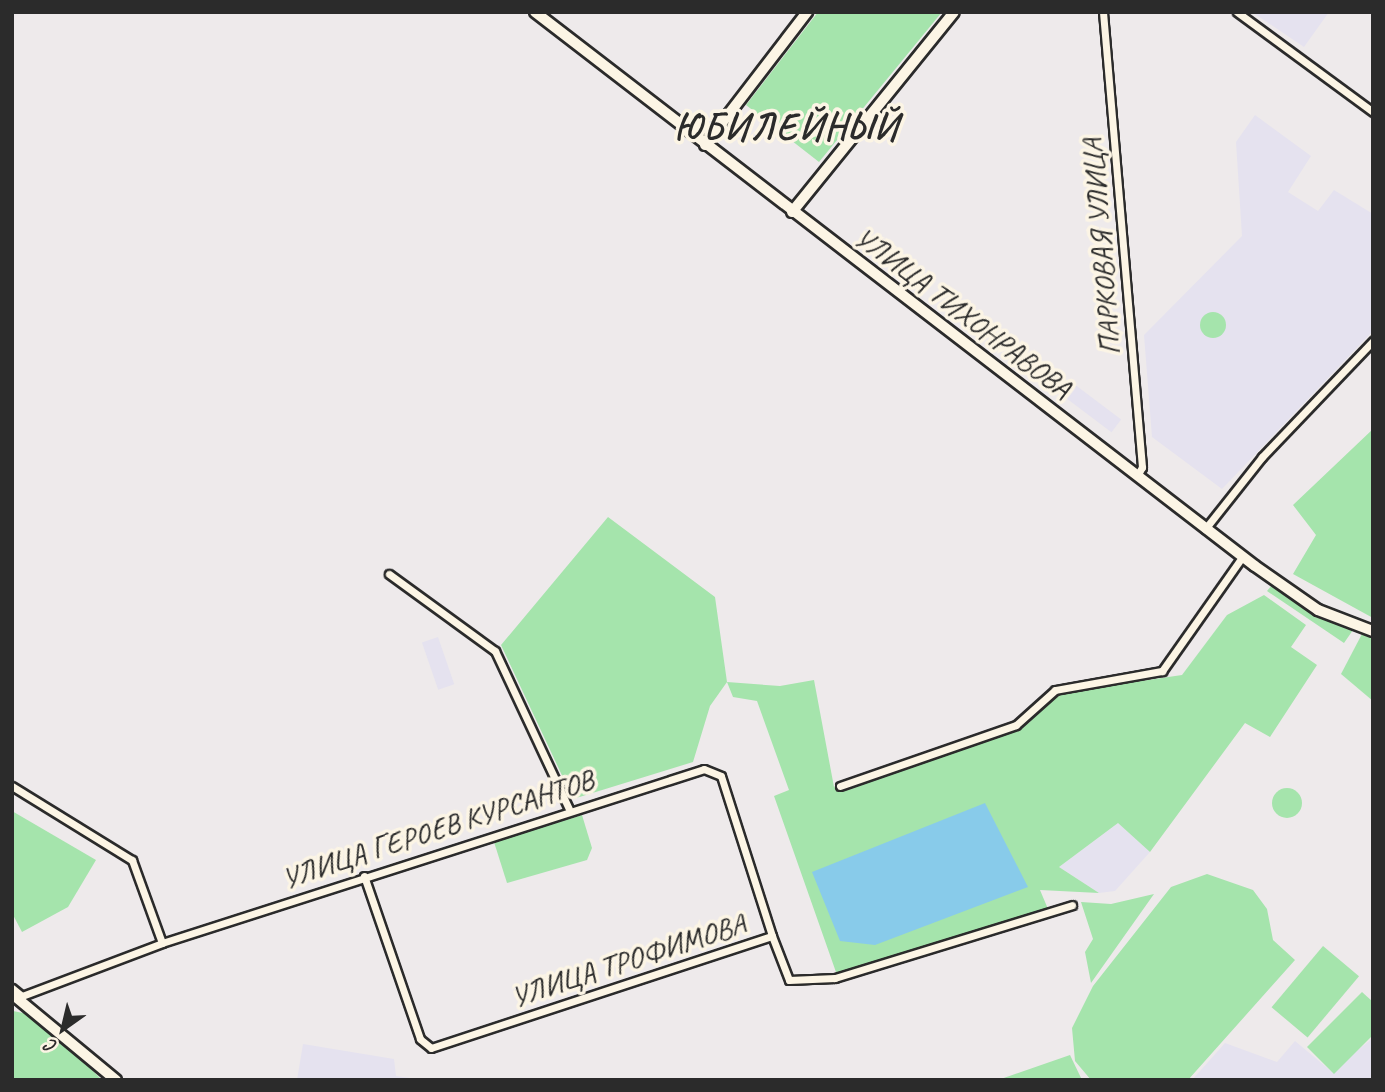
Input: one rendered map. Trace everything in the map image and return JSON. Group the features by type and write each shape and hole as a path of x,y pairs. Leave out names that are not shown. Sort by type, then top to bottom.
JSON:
{"main road":[{"name":"УЛИЦА ТИХОНРАВОВА","path":"535,12 1242,557 1318,610 1373,631"},
{"path":"705,145 807,12"},
{"path":"792,212 954,12"},
{"path":"17,995 117,1080"}],"street":[{"name":"ПАРКОВАЯ УЛИЦА","path":"1104,12 1138,412 1137,476"},
{"path":"1237,12 1373,112"},
{"path":"1205,529 1262,457 1373,341"},
{"path":"840,786 1016,725 1055,690 1162,671 1242,557"},
{"path":"389,574 495,652 569,809"},
{"name":"УЛИЦА ГЕРОЕВ КУРСАНТОВ","path":"12,1004 17,995 162,943 569,809 701,770 715,771 772,936"},
{"path":"12,786 132,860 162,943"},
{"name":"УЛИЦА ТРОФИМОВА","path":"364,876 420,1039 431,1048 772,936 789,980 835,978 1072,905"},
{"path":"12,988 17,995"}],"shaded area":[{"path":"1252,12 1329,12 1304,47"},
{"path":"1255,115 1311,156 1288,192 1318,211 1334,190 1373,214 1373,331 1222,489 1152,437 1144,335 1242,236 1236,142"},
{"path":"1074,384 1121,420 1111,432 1064,397"},
{"path":"438,637 454,684 438,690 422,643"},
{"path":"1118,823 1150,852 1115,891 1099,893 1059,867"},
{"path":"1373,1038 1373,1080 1192,1080 1225,1043 1277,1062 1295,1041 1331,1071"},
{"path":"303,1044 394,1059 396,1076 424,1080 297,1080"}],"green space":[{"path":"818,12 942,12 819,162 746,105"},
{"path":"1213,312 1222,316 1226,325 1222,334 1213,338 1204,334 1200,325 1204,316"},
{"path":"1373,429 1373,618 1293,574 1316,535 1293,505"},
{"path":"608,517 715,597 727,682 710,706 693,762 573,799 501,645"},
{"path":"1272,585 1317,616 1353,630 1344,643 1267,591"},
{"path":"1264,595 1306,625 1291,647 1317,665 1270,737 1245,723 1150,852 1118,823 1059,867 1099,893 1040,890 1048,909 837,975 774,796 789,790 757,701 733,697 727,682 780,686 814,680 834,787 1029,723 1052,694 1182,675 1227,615"},
{"path":"1363,632 1373,639 1373,701 1341,674"},
{"path":"1287,788 1298,792 1302,803 1298,814 1287,818 1276,814 1272,803 1276,792"},
{"path":"12,811 96,860 68,907 22,932 12,913"},
{"path":"582,815 592,848 587,860 507,883 494,842"},
{"path":"1207,874 1253,890 1267,909 1273,940 1295,960 1188,1080 1091,1080 1075,1061 1072,1028 1093,986 1171,887"},
{"path":"1154,894 1091,983 1085,952 1093,939 1081,902 1111,904"},
{"path":"1323,946 1359,976 1308,1037 1272,1007"},
{"path":"1362,992 1373,1002 1373,1035 1334,1074 1307,1047"},
{"path":"13,1011 38,1016 102,1080 12,1080"},
{"path":"1070,1055 1082,1080 998,1080"}],"water":[{"path":"985,803 1028,887 875,945 840,941 812,872"}],"district":[{"name":"ЮБИЛЕЙНЫЙ","path":"787,127"}]}
